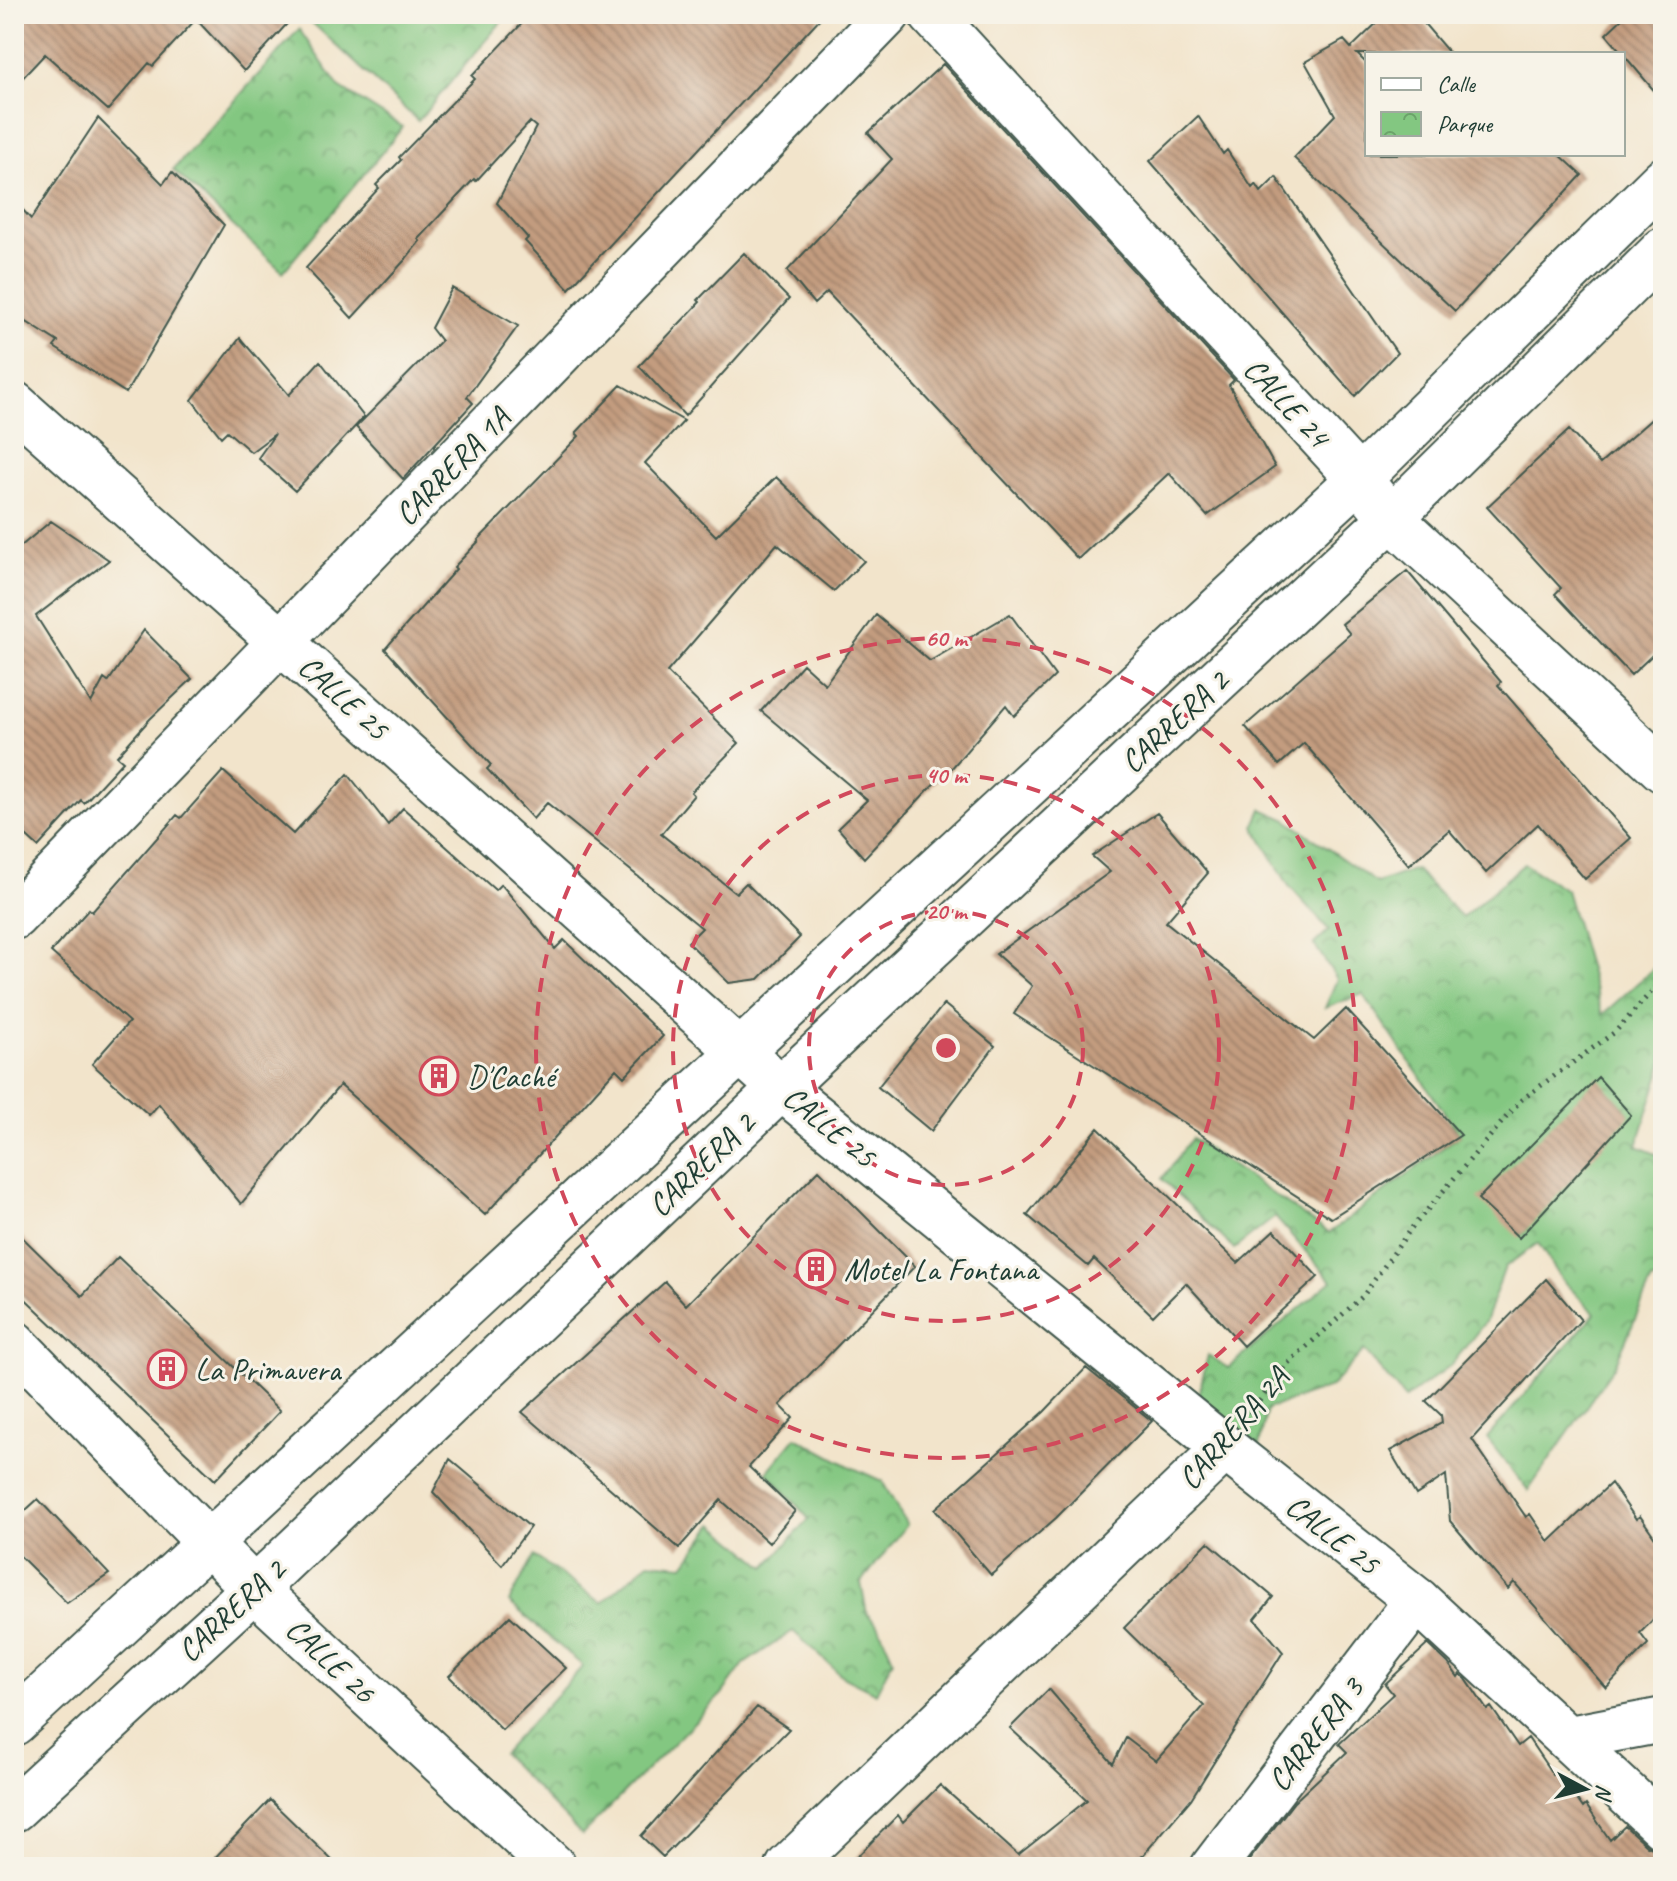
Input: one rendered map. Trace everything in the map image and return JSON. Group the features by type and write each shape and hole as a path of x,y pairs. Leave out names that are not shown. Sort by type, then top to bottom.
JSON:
{"street":[{"name":"CARRERA 1A","path":"14,917 888,14"},
{"name":"CALLE 24","path":"931,14 1359,479 1391,518 1663,770"},
{"name":"CARRERA 2","path":"14,1723 1359,479 1663,180"},
{"name":"CARRERA 2","path":"14,1809 254,1589 781,1088 1391,518 1663,250"},
{"name":"CALLE 25","path":"14,404 781,1088 1417,1600 1663,1827"},
{"name":"CALLE 26","path":"14,1343 254,1589 554,1867"},
{"name":"CARRERA 2A","path":"788,1867 1225,1448"},
{"name":"CARRERA 3","path":"1213,1867 1417,1600"},
{"path":"1569,1738 1663,1720"}],"path":[{"name":"CARRERA 2A","path":"1225,1448 1285,1366 1363,1296 1410,1230 1521,1100 1615,1032 1663,979"}],"green space":[{"path":"312,14 508,14 418,121 308,19"},
{"path":"299,29 339,87 403,127 283,272 173,170"},
{"path":"1262,809 1287,820 1377,883 1415,869 1462,918 1524,864 1566,890 1602,1015 1663,960 1663,1064 1637,1146 1663,1157 1663,1281 1652,1280 1615,1365 1528,1491 1487,1438 1595,1313 1562,1280 1538,1243 1505,1267 1485,1322 1452,1364 1405,1399 1364,1350 1331,1387 1267,1409 1259,1446 1197,1401 1208,1355 1228,1368 1332,1281 1275,1217 1234,1249 1162,1179 1192,1138 1329,1233 1460,1135 1363,994 1325,1008 1337,979 1314,944 1329,930 1289,886 1254,827"},
{"path":"796,1437 882,1481 907,1525 861,1583 867,1614 878,1625 893,1659 876,1693 842,1676 793,1631 744,1664 722,1694 582,1835 502,1754 583,1666 509,1602 534,1556 602,1603 649,1562 684,1565 714,1524 766,1567 809,1519 767,1472"}],"building":[{"path":"14,14 296,14 244,71 196,19 153,66 149,63 108,110 45,54 14,87"},
{"path":"531,14 824,14 569,289 525,241 528,238 497,203 536,127 530,122 418,239 420,241 404,261 352,318 306,268 379,188 376,185 401,160 399,157 475,79 472,76"},
{"path":"1386,14 1416,14 1448,52 1357,54 1365,62 1365,156 1561,156 1582,175 1455,311 1294,158 1335,115 1305,62 1344,40 1351,48"},
{"path":"1627,14 1663,14 1663,101 1625,56 1625,52 1621,52 1606,34"},
{"path":"943,64 1234,380 1229,385 1275,467 1207,516 1169,473 1078,559 827,292 814,304 787,271 892,159 868,133"},
{"path":"1198,116 1223,154 1227,150 1252,188 1256,184 1261,192 1276,177 1397,353 1355,396 1150,161"},
{"path":"98,118 163,184 172,172 224,225 126,393 54,347 58,342 14,314 14,200 31,219"},
{"path":"744,253 789,299 685,416 639,366"},
{"path":"452,288 518,326 467,397 473,403 403,479 356,427 441,341 431,328"},
{"path":"240,338 289,395 320,361 364,417 295,491 258,458 275,434 251,452 227,431 221,437 192,400"},
{"path":"621,385 684,421 645,463 716,536 776,477 864,561 834,591 777,544 667,672 739,743 691,792 694,795 661,834 736,893 746,883 800,937 759,979 729,983 688,942 702,928 547,803 533,819 487,769 491,765 385,649 478,540 579,436 576,433"},
{"path":"1663,409 1663,645 1631,675 1555,594 1561,588 1487,507 1569,430 1600,464"},
{"path":"51,521 109,560 36,616 91,703 104,679 108,682 144,630 192,679 117,756 123,761 84,803 81,800 38,847 14,825 14,552"},
{"path":"1407,571 1501,682 1498,685 1631,838 1585,879 1538,824 1486,873 1449,830 1409,865 1304,743 1279,765 1245,726 1350,634 1342,624"},
{"path":"1010,614 1055,676 1014,716 1006,705 945,776 943,774 864,858 838,828 867,800 761,711 803,664 825,684 876,615 930,661"},
{"path":"223,771 293,834 348,774 388,825 403,808 495,890 501,884 555,949 564,940 663,1036 624,1077 616,1069 485,1215 340,1085 241,1204 159,1104 149,1115 92,1064 129,1022 51,952 89,909 92,912 177,815 181,818"},
{"path":"1157,813 1208,873 1166,922 1314,1040 1346,1009 1461,1135 1331,1218 1014,1014 1032,986 996,954 1110,872 1092,856"},
{"path":"944,1004 995,1046 931,1131 878,1087"},
{"path":"1598,1077 1631,1115 1519,1238 1478,1199"},
{"path":"1098,1128 1238,1263 1274,1230 1318,1277 1243,1346 1186,1283 1153,1316 1094,1259 1088,1266 1027,1215"},
{"path":"819,1170 915,1266 780,1405 793,1418 749,1467 795,1511 769,1543 721,1500 679,1548 522,1412 665,1282 686,1305"},
{"name":"La Primavera","path":"14,1229 82,1296 118,1257 280,1411 215,1480 14,1288"},
{"path":"1546,1279 1581,1320 1472,1439 1526,1517 1530,1514 1549,1542 1611,1483 1636,1519 1640,1516 1663,1549 1663,1609 1640,1633 1648,1644 1606,1688 1514,1582 1508,1589 1450,1521 1446,1475 1416,1495 1390,1451 1442,1423 1441,1415 1426,1401"},
{"path":"1086,1368 1152,1421 1056,1518 991,1575 935,1509 1044,1412"},
{"path":"450,1459 530,1527 502,1565 433,1492"},
{"path":"38,1499 109,1574 67,1603 14,1550 14,1521"},
{"path":"1208,1542 1273,1597 1255,1619 1283,1652 1191,1799 1133,1867 847,1867 898,1815 903,1822 940,1785 1018,1855 1087,1800 1010,1728 1049,1689 1113,1764 1126,1738 1156,1761 1204,1706 1124,1628"},
{"path":"510,1616 566,1668 502,1730 449,1676"},
{"path":"1428,1644 1458,1677 1460,1674 1466,1679 1487,1710 1491,1707 1518,1746 1528,1738 1553,1775 1557,1771 1610,1840 1625,1826 1647,1846 1663,1852 1663,1867 1244,1867 1294,1802 1347,1752 1339,1744 1393,1694 1385,1684"},
{"path":"757,1707 789,1729 663,1857 641,1836"},
{"path":"270,1800 339,1867 206,1867"}],"place":[{"name":"D'Caché","path":"439,1076"},
{"name":"Motel La Fontana","path":"816,1269"},
{"name":"La Primavera","path":"167,1369"}]}
